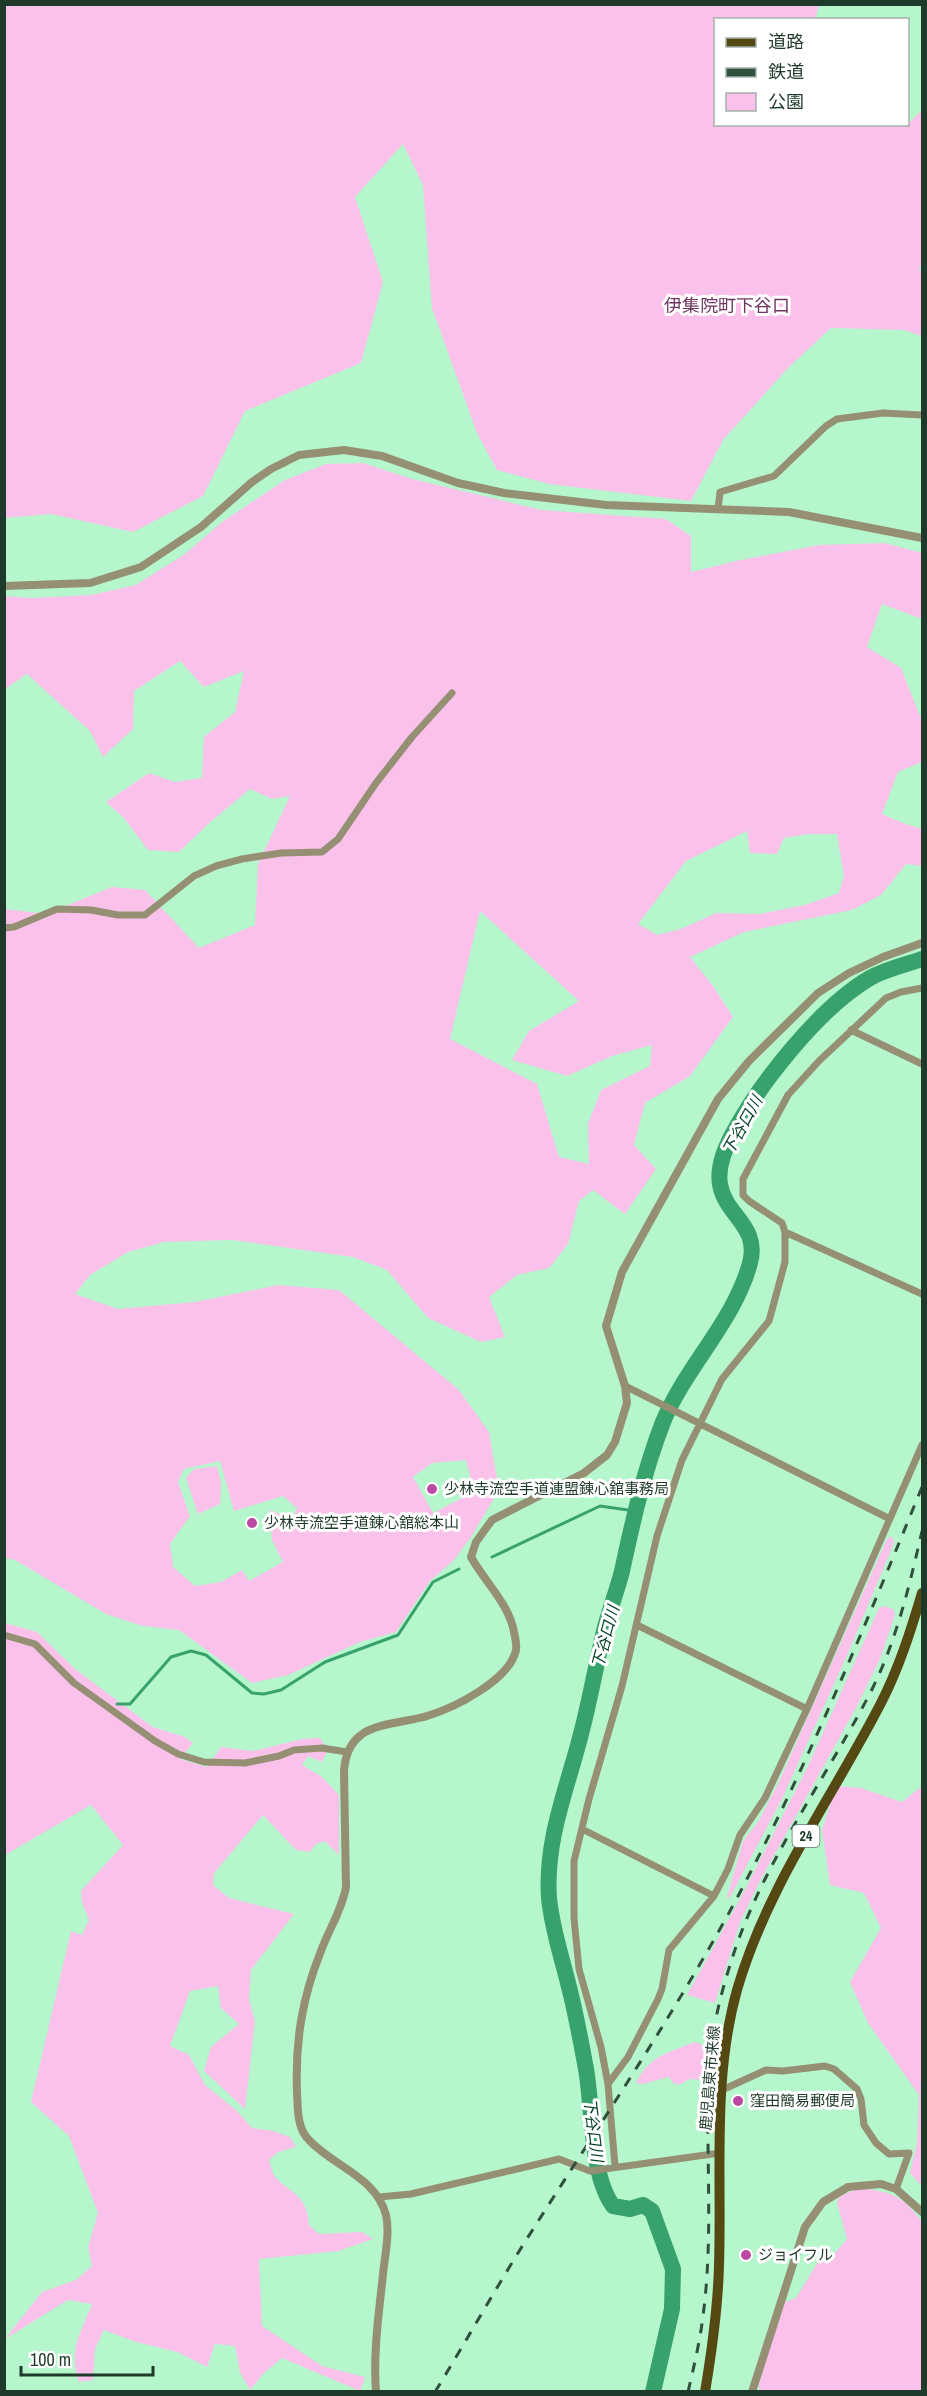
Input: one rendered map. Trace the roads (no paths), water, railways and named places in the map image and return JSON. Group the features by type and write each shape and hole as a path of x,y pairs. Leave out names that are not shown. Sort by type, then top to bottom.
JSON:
{"main road":[{"name":"鹿児島東市来線","path":"705,2391 718,2303 722,2090 729,2021 755,1934 779,1884 880,1703 898,1665 922,1593"}],"street":[{"path":"718,509 720,492 774,476 826,426 837,419 883,413 922,415"},
{"path":"4,586 90,583 141,567 201,527 252,482 271,469 299,455 322,451 344,450 369,453 458,483 504,493 606,505 789,512 922,538"},
{"path":"4,928 14,927 57,909 90,910 118,915 145,915 194,876 216,866 281,853 322,852 329,848 412,737 452,693"},
{"path":"376,2391 374,2358 387,2230 386,2217 379,2197 369,2186 307,2139 300,2127 298,2114 299,2025 314,1968 343,1902 348,1873 344,1770 347,1752 353,1743 369,1730 429,1716 479,1691 504,1669 516,1649 514,1630 508,1613 471,1557 476,1542 492,1520 584,1473 607,1455 615,1442 627,1404 625,1386 606,1326 612,1302 622,1272 717,1099 749,1061 818,993 883,957 922,943"},
{"path":"612,2167 608,2084 601,2047 578,1959 574,1918 574,1861 637,1625 657,1536 682,1460 722,1379 769,1321 785,1262 784,1232 778,1219 748,1201 743,1195 743,1179 788,1095 819,1061 886,998 922,988"},
{"path":"851,1030 922,1064"},
{"path":"784,1232 922,1294"},
{"path":"625,1386 890,1519"},
{"path":"608,2084 628,2057 658,1999 669,1950 714,1896 728,1869 740,1835 765,1798 807,1709 922,1445"},
{"path":"637,1625 807,1709"},
{"path":"4,1635 35,1644 74,1683 155,1741 178,1754 204,1762 245,1762 279,1756 294,1750 322,1748 347,1752"},
{"path":"582,1829 714,1896"},
{"path":"722,2090 766,2070 783,2071 825,2066 834,2069 857,2089 861,2098 864,2125 876,2143 889,2154 909,2153 896,2188"},
{"path":"379,2197 411,2194 559,2159 590,2171 720,2153"},
{"path":"752,2391 804,2227 823,2202 848,2187 873,2183 896,2188 922,2212"}],"waterway":[{"name":"下谷口川","path":"653,2392 672,2309 673,2269 652,2211 643,2205 630,2209 613,2206 600,2177 584,2059 574,2007 550,1910 550,1856 604,1631 656,1440 684,1382 733,1305 750,1263 752,1246 747,1232 723,1196 719,1180 722,1160 732,1135 774,1071 792,1048 831,1008 870,978 922,959"},
{"path":"492,1557 600,1506 635,1511"},
{"path":"117,1704 130,1704 171,1657 191,1651 206,1655 252,1693 264,1694 281,1690 325,1662 398,1635 433,1582 459,1569"}],"railway":[{"path":"435,2392 523,2245 655,2038 730,1911 808,1755 922,1487"},
{"path":"688,2392 700,2335 706,2285 709,2223 709,2069 714,2029 723,1988 743,1927 758,1893 867,1699 886,1659 900,1617 922,1531"}],"place":[{"name":"少林寺流空手道連盟錬心舘事務局","path":"432,1489"},
{"name":"少林寺流空手道錬心舘総本山","path":"252,1523"},
{"name":"窪田簡易郵便局","path":"738,2101"},
{"name":"ジョイフル","path":"746,2255"}],"district":[{"name":"伊集院町下谷口","path":"727,306"}]}
